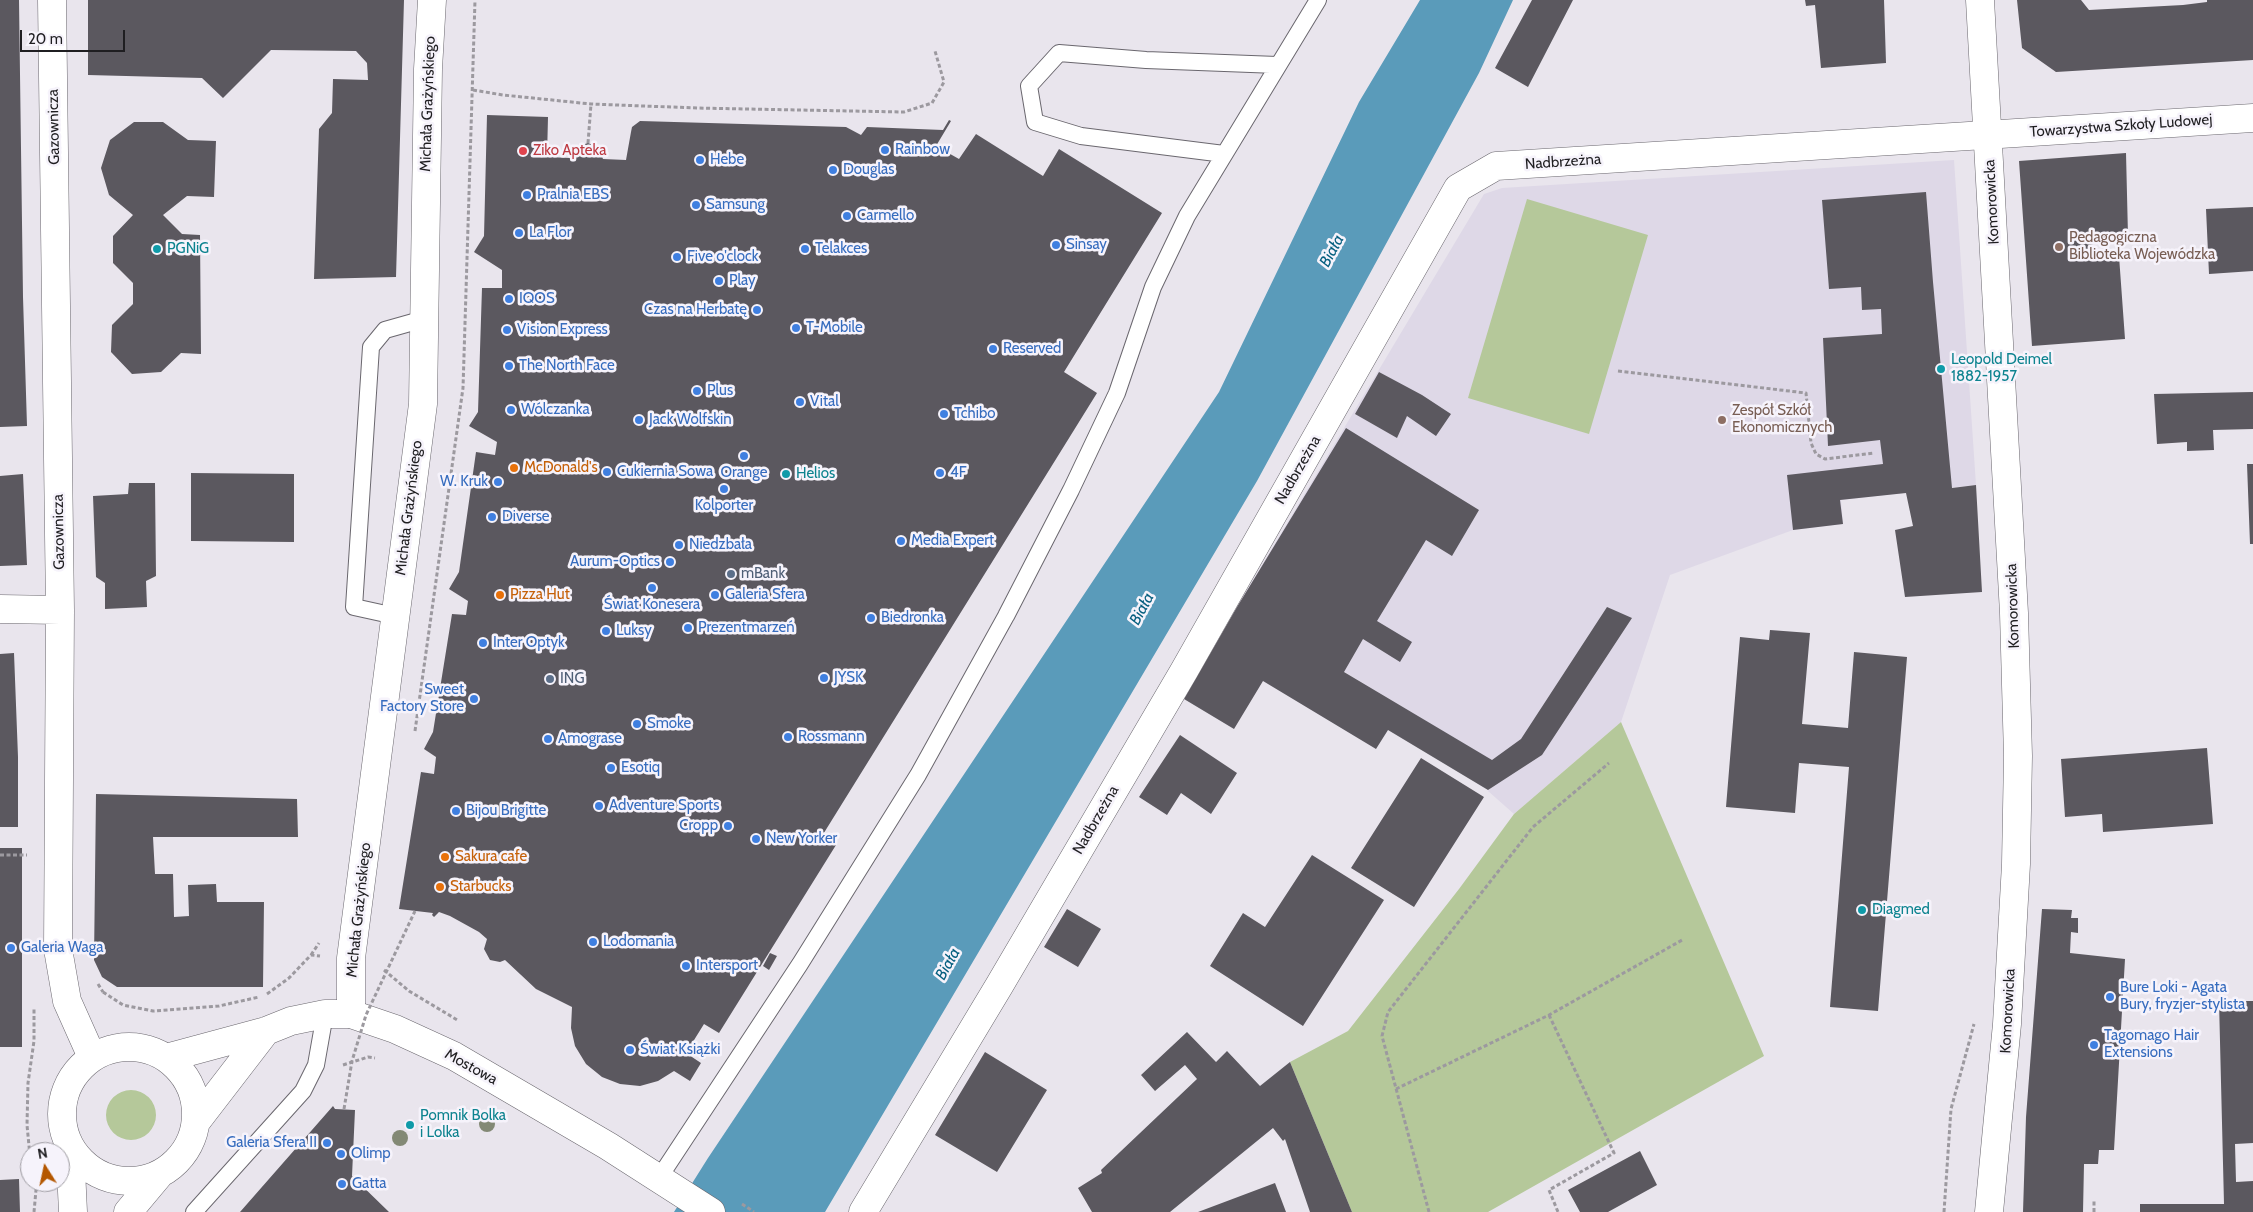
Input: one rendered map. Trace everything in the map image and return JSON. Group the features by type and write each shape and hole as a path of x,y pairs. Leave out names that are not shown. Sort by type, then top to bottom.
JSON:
{"street":[{"name":"Gazownicza","path":"52,0 60,610 58,949 67,1001 92,1057"},
{"name":"Michała Grażyńskiego","path":"338,1014 351,958 422,404 428,69 432,0"},
{"name":"Komorowicka","path":"1980,0 2014,613 2018,756 2016,864 2007,1024 1989,1212"},
{"name":"Towarzystwa Szkoły Ludowej","path":"1988,134 2253,118"},
{"name":"Nadbrzeżna","path":"863,1212 999,986 1184,671 1458,188 1496,166 1988,134"},
{"path":"0,609 60,610"},
{"path":"166,1058 266,1031 291,1021 338,1014"},
{"name":"Mostowa","path":"338,1014 395,1029 454,1056 556,1115 711,1212"},
{"path":"196,1122 266,1031"},
{"path":"67,1142 62,1130 61,1109 66,1088 77,1071 92,1057 110,1049 130,1047 149,1050 166,1058 180,1071 190,1086 196,1103 196,1122 190,1143 177,1162 159,1175 128,1212"},
{"path":"70,1149 83,1164 94,1172 119,1182 139,1181 159,1175"},
{"path":"70,1149 73,1212"}],"lane":[{"path":"659,1178 800,964 918,776 1006,616 1071,490 1117,393 1153,287 1187,216 1318,0"},
{"path":"1224,154 1081,136 1035,122 1029,86 1059,53 1146,60 1277,65"},
{"path":"395,616 354,607 370,347 385,330 424,319"},
{"path":"194,1212 303,1091 338,1014"}],"path":[{"path":"473,90 591,104 904,112 932,103 944,82 935,51"},
{"path":"588,143 591,104"},
{"path":"1618,371 1806,393 1811,444 1816,454 1825,459 1874,453"},
{"path":"1428,1212 1382,1036 1388,1012 1533,827 1609,763"},
{"path":"0,855 35,855"},
{"path":"344,1109 352,1060 366,1015 415,911"},
{"path":"1396,1089 1549,1015 1684,939"},
{"path":"1549,1015 1614,1153 1549,1190 1558,1212"},
{"path":"342,1066 368,1057 384,1060"},
{"path":"34,1212 36,1192"},
{"path":"2094,1201 2094,1212"}],"shaded area":[{"name":"Zespół Szkół Ekonomicznych","path":"1954,160 1976,485 1841,500 1843,524 1793,530 1670,575 1621,722 1514,814 1488,791 1502,767 1237,607 1484,194 1502,188"}],"green space":[{"path":"1527,199 1648,235 1589,434 1468,398"},
{"path":"1621,722 1764,1056 1488,1212 1352,1212 1290,1062 1348,1031 1459,889 1514,814"},
{"path":"131,1090 140,1092 151,1101 156,1115 154,1124 145,1135 131,1140 122,1138 111,1129 106,1115 108,1106 117,1095"}],"water":[{"name":"Biała","path":"1420,0 1513,0 1479,73 1257,481 825,1212 674,1212 708,1158 1219,392 1359,102"}],"building":[{"path":"0,0 19,0 23,297 27,426 0,427"},
{"path":"88,0 404,0 396,277 314,279 319,129 332,113 333,79 368,80 367,63 356,51 271,50 223,98 202,78 88,75"},
{"path":"1532,0 1573,0 1528,87 1495,68"},
{"path":"1805,0 1884,0 1886,63 1821,68 1815,5 1806,6"},
{"path":"2017,0 2081,0 2089,10 2183,5 2207,2 2207,0 2253,0 2253,60 2056,72 2022,48"},
{"name":"Galeria Sfera","path":"487,115 548,117 547,157 570,158 576,147 588,143 598,147 603,159 626,160 632,127 640,121 846,127 861,135 867,127 943,130 949,120 951,121 936,146 959,159 976,134 1043,176 1059,149 1162,213 1064,372 1097,393 822,836 836,845 719,1033 704,1024 686,1053 701,1063 690,1081 674,1071 658,1081 640,1086 620,1084 602,1077 586,1064 575,1046 571,1028 572,1007 536,989 505,960 500,962 490,960 484,949 487,939 479,932 439,912 434,917 433,913 399,909 421,772 434,774 436,757 424,749 433,732 452,614 466,615 468,601 449,589 459,572 476,452 495,455 497,442 469,426 478,412 482,288 502,288 502,270 474,252 484,236"},
{"name":"PGNiG","path":"134,122 163,122 188,140 216,141 214,197 187,196 163,215 182,234 200,235 201,354 181,353 161,372 132,374 111,352 112,325 133,304 133,283 113,263 113,236 133,215 109,195 101,168 110,140"},
{"name":"Pedagogiczna Biblioteka Wojewódzka","path":"2126,153 2128,236 2092,238 2093,258 2119,256 2125,339 2032,346 2019,161"},
{"path":"1926,192 1952,488 1976,485 1982,592 1905,597 1895,530 1913,526 1906,493 1840,500 1843,524 1793,530 1787,475 1883,464 1880,440 1828,446 1823,338 1882,334 1881,309 1862,310 1861,287 1829,289 1822,200"},
{"path":"2253,207 2253,271 2209,274 2206,209"},
{"path":"1379,372 1422,395 1451,414 1436,436 1407,416 1397,438 1355,414"},
{"path":"2253,392 2253,429 2213,430 2214,450 2187,451 2187,442 2157,444 2154,394"},
{"path":"1346,428 1479,510 1452,556 1426,540 1377,621 1412,642 1400,662 1363,639 1344,672 1492,760 1521,739 1607,607 1632,618 1542,755 1488,790 1388,730 1376,749 1263,681 1234,729 1184,699 1237,607"},
{"path":"2247,464 2253,464 2253,544 2250,544"},
{"path":"191,473 294,474 294,542 191,541"},
{"path":"23,474 27,565 0,566 0,476"},
{"path":"129,483 155,483 156,576 146,581 147,607 105,609 105,583 96,577 93,496 128,494"},
{"name":"Diagmed","path":"1770,630 1810,633 1802,724 1848,728 1854,652 1907,657 1878,1011 1830,1007 1849,767 1799,763 1795,813 1726,807 1740,637 1769,640"},
{"path":"14,653 18,757 18,827 0,827 0,654"},
{"path":"1180,735 1237,773 1211,814 1181,793 1167,815 1139,797"},
{"path":"2207,748 2213,824 2103,832 2102,814 2065,817 2061,759"},
{"path":"1421,758 1484,797 1414,907 1351,868"},
{"path":"96,794 297,799 298,837 153,837 155,874 173,874 174,917 189,916 188,885 216,884 217,902 264,902 263,987 117,987 102,977 94,960"},
{"name":"Galeria Waga","path":"0,848 22,848 22,1047 0,1047"},
{"path":"1312,855 1384,900 1303,1026 1210,966 1243,913 1265,927"},
{"path":"1067,909 1101,929 1078,967 1044,947"},
{"path":"2042,909 2072,910 2071,918 2078,918 2078,933 2071,932 2070,953 2125,959 2114,1150 2099,1150 2098,1164 2084,1164 2083,1212 2023,1212 2026,1117"},
{"path":"770,953 777,956 769,970 763,966"},
{"path":"2219,1001 2253,1001 2253,1143 2235,1144 2236,1182 2253,1181 2253,1212 2140,1212 2140,1204 2224,1204"},
{"path":"1187,1032 1216,1062 1227,1051 1260,1086 1290,1062 1352,1212 1310,1212 1285,1139 1283,1141 1273,1128 1170,1212 1092,1212 1078,1188 1102,1173 1101,1170 1197,1079 1185,1065 1155,1091 1141,1075"},
{"path":"985,1052 1047,1090 997,1172 935,1135"},
{"name":"Galeria Sfera II","path":"333,1106 335,1109 355,1110 352,1176 389,1212 240,1212"},
{"path":"1640,1151 1657,1185 1608,1212 1580,1212 1568,1190"},
{"path":"19,1179 20,1212 0,1212 0,1180"},
{"path":"1275,1183 1286,1212 1198,1212"}],"place":[{"name":"Rainbow","path":"885,150"},
{"name":"Ziko Apteka","path":"523,151"},
{"name":"Hebe","path":"700,160"},
{"name":"Douglas","path":"833,170"},
{"name":"Pralnia EBS","path":"527,195"},
{"name":"Samsung","path":"696,205"},
{"name":"Carmello","path":"847,216"},
{"name":"La Flor","path":"519,233"},
{"name":"Sinsay","path":"1056,245"},
{"name":"Pedagogiczna Biblioteka Wojewódzka","path":"2059,247"},
{"name":"PGNiG","path":"157,249"},
{"name":"Telakces","path":"805,249"},
{"name":"Five o'clock","path":"677,257"},
{"name":"Play","path":"719,281"},
{"name":"IQOS","path":"509,299"},
{"name":"Czas na Herbatę","path":"757,310"},
{"name":"T-Mobile","path":"796,328"},
{"name":"Vision Express","path":"507,330"},
{"name":"Reserved","path":"993,349"},
{"name":"The North Face","path":"509,366"},
{"name":"Leopold Deimel 1882-1957","path":"1941,369"},
{"name":"Plus","path":"697,391"},
{"name":"Vital","path":"800,402"},
{"name":"Wólczanka","path":"511,410"},
{"name":"Tchibo","path":"944,414"},
{"name":"Jack Wolfskin","path":"639,420"},
{"name":"Zespół Szkół Ekonomicznych","path":"1722,420"},
{"name":"Orange","path":"744,456"},
{"name":"McDonald's","path":"514,468"},
{"name":"Cukiernia Sowa","path":"607,472"},
{"name":"4F","path":"940,473"},
{"name":"Helios","path":"786,474"},
{"name":"W. Kruk","path":"498,482"},
{"name":"Kolporter","path":"724,489"},
{"name":"Diverse","path":"492,517"},
{"name":"Media Expert","path":"901,541"},
{"name":"Niedzbała","path":"679,545"},
{"name":"Aurum-Optics","path":"670,562"},
{"name":"mBank","path":"731,574"},
{"name":"Świat Konesera","path":"652,588"},
{"name":"Pizza Hut","path":"500,595"},
{"name":"Galeria Sfera","path":"715,595"},
{"name":"Biedronka","path":"871,618"},
{"name":"Prezentmarzeń","path":"688,628"},
{"name":"Luksy","path":"606,631"},
{"name":"Inter Optyk","path":"483,643"},
{"name":"JYSK","path":"824,678"},
{"name":"ING","path":"550,679"},
{"name":"Sweet Factory Store","path":"474,699"},
{"name":"Smoke","path":"637,724"},
{"name":"Rossmann","path":"788,737"},
{"name":"Amograse","path":"548,739"},
{"name":"Esotiq","path":"611,768"},
{"name":"Adventure Sports","path":"599,806"},
{"name":"Bijou Brigitte","path":"456,811"},
{"name":"Cropp","path":"728,826"},
{"name":"New Yorker","path":"756,839"},
{"name":"Sakura cafe","path":"445,857"},
{"name":"Starbucks","path":"440,887"},
{"name":"Diagmed","path":"1862,910"},
{"name":"Lodomania","path":"593,942"},
{"name":"Galeria Waga","path":"11,948"},
{"name":"Intersport","path":"686,966"},
{"name":"Bure Loki - Agata Bury, fryzjer-stylista","path":"2110,997"},
{"name":"Tagomago Hair Extensions","path":"2094,1045"},
{"name":"Świat Książki","path":"630,1050"},
{"name":"Pomnik Bolka i Lolka","path":"410,1125"},
{"name":"Galeria Sfera II","path":"327,1143"},
{"name":"Olimp","path":"341,1154"},
{"name":"Gatta","path":"342,1184"}]}
